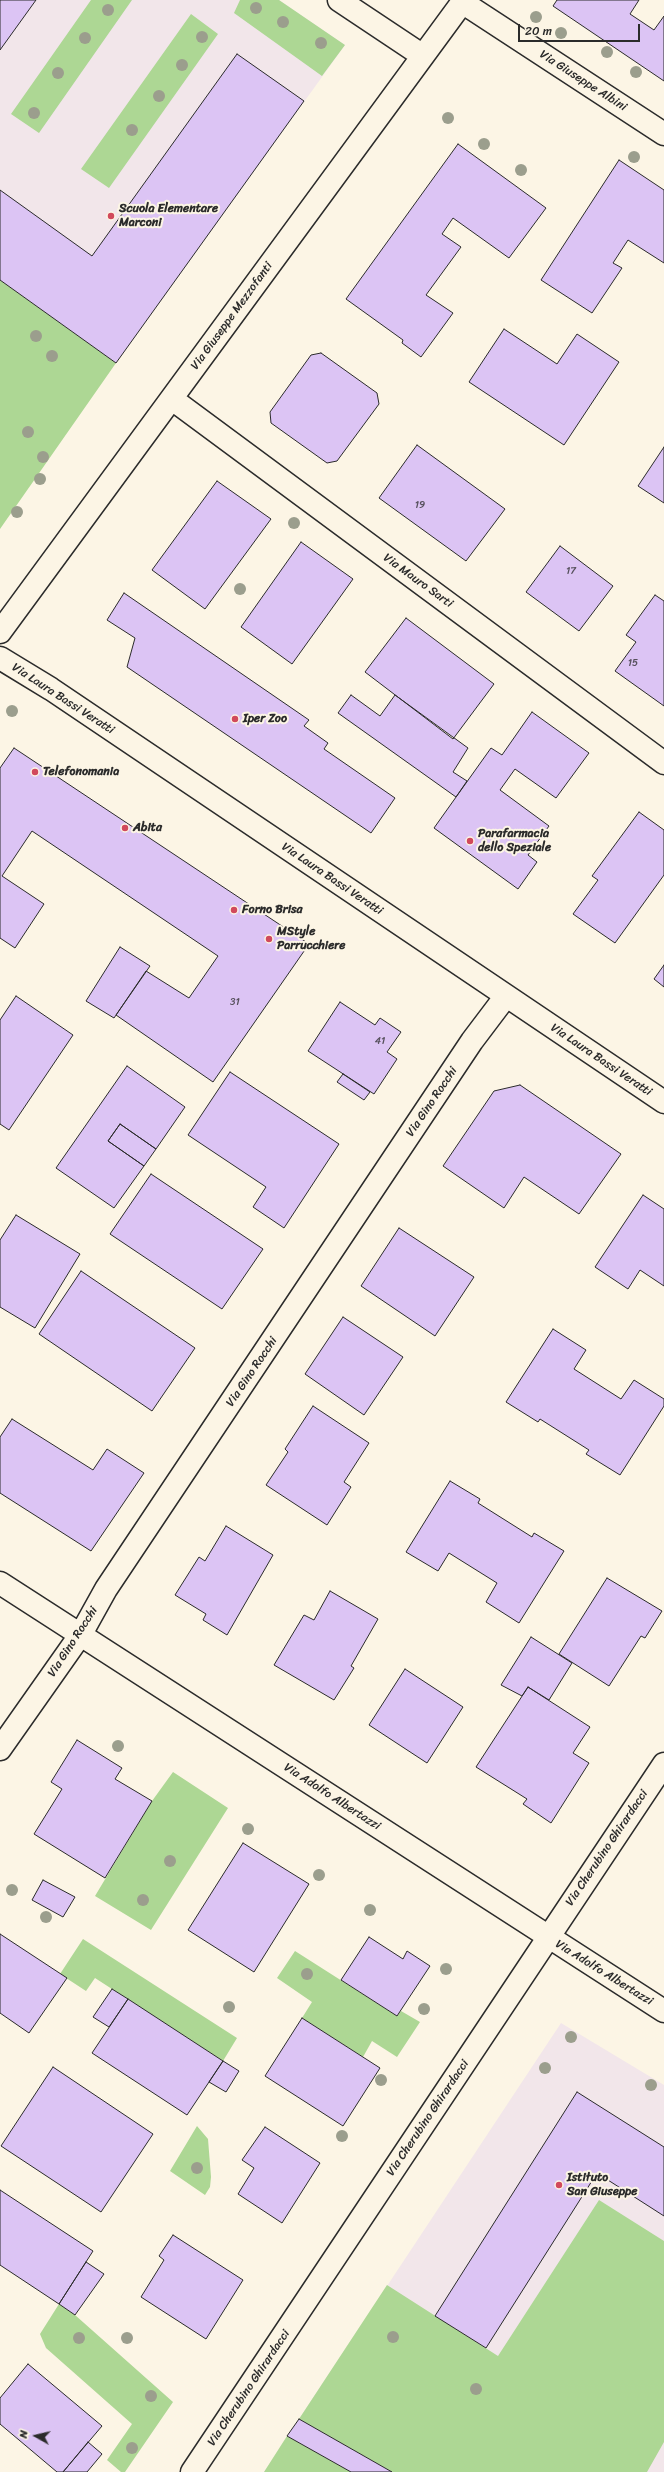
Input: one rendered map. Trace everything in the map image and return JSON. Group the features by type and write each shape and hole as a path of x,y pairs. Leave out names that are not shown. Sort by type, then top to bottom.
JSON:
{"street":[{"path":"339,0 423,56"},
{"name":"Via Giuseppe Mezzofanti","path":"0,632 463,1"},
{"name":"Via Giuseppe Albini","path":"463,1 664,134"},
{"name":"Via Mauro Sarti","path":"172,399 664,763"},
{"name":"Via Laura Bassi Veratti","path":"0,658 664,1102"},
{"name":"Via Gino Rocchi","path":"0,1749 81,1634 124,1563 472,1041 506,996"},
{"name":"Via Adolfo Albertazzi","path":"0,1583 664,2011"},
{"name":"Via Cherubino Ghirardacci","path":"192,2472 547,1937 664,1764"}],"shaded area":[{"name":"Scuola Elementare Marconi","path":"0,0 279,0 345,45 116,363 0,280"},
{"name":"Istituto San Giuseppe","path":"561,2023 664,2085 664,2472 264,2472"}],"green space":[{"path":"91,0 132,0 39,133 11,114"},
{"path":"240,0 279,0 345,45 322,76 234,13"},
{"path":"191,14 218,34 109,188 81,169"},
{"path":"0,280 116,363 0,529"},
{"path":"173,1772 228,1808 151,1930 95,1896 152,1801"},
{"path":"83,1939 237,2038 223,2061 95,1978 86,1991 60,1974"},
{"path":"295,1951 397,2016 401,2011 420,2022 397,2057 372,2041 363,2057 302,2018 312,2002 277,1978"},
{"path":"197,2126 208,2139 211,2177 210,2187 205,2195 170,2171"},
{"path":"599,2200 664,2241 664,2442 647,2472 392,2472 299,2419 387,2285 498,2356"},
{"path":"59,2304 75,2315 173,2402 125,2472 121,2472 107,2460 132,2424 46,2348 40,2334"},
{"path":"287,2436 351,2472 264,2472"}],"building":[{"path":"0,0 36,0 0,50"},
{"path":"557,0 639,0 630,14 654,30 664,16 664,81 553,6"},
{"path":"237,54 304,101 116,363 0,280 0,190 92,256"},
{"path":"458,144 546,208 509,258 453,218 442,234 461,247 426,295 453,313 421,357 402,343 403,340 346,299"},
{"path":"619,160 664,190 664,263 628,240 613,263 622,268 592,313 541,280"},
{"path":"504,329 557,364 577,334 619,362 564,445 469,382"},
{"path":"321,353 377,393 379,404 337,461 327,463 271,423 270,412 311,355"},
{"path":"417,445 505,509 466,561 379,498"},
{"path":"664,447 664,503 638,486"},
{"path":"217,481 271,519 205,609 152,570"},
{"path":"301,542 353,579 292,664 241,627"},
{"path":"560,546 613,586 579,631 526,592"},
{"path":"124,593 309,720 304,726 328,743 324,749 395,798 371,833 127,667 135,638 107,620"},
{"path":"655,595 664,601 664,706 615,671 636,642 626,635"},
{"path":"406,618 494,684 453,739 365,672"},
{"path":"351,695 380,716 395,695 468,748 453,772 467,781 456,797 338,713"},
{"path":"532,712 589,753 556,798 515,769 500,790 549,826 528,855 537,862 518,889 434,828 491,748 502,755"},
{"path":"14,748 309,944 213,1082 116,1015 146,971 189,998 218,956 32,831 2,876 44,904 15,948 0,938 0,768"},
{"path":"639,812 664,830 664,875 615,943 573,914 598,880 592,876"},
{"path":"120,947 150,966 114,1018 86,1001"},
{"path":"664,965 664,987 654,979"},
{"path":"16,996 73,1035 9,1130 0,1124 0,1020"},
{"path":"340,1002 375,1025 380,1018 401,1032 387,1052 397,1059 374,1094 308,1051"},
{"path":"127,1066 185,1107 156,1149 120,1124 108,1141 144,1166 114,1208 56,1168"},
{"path":"230,1072 339,1144 284,1228 253,1207 266,1187 188,1135"},
{"path":"343,1074 370,1092 364,1100 337,1082"},
{"path":"520,1085 621,1154 579,1214 524,1177 504,1208 443,1166 494,1091"},
{"path":"120,1124 156,1149 144,1166 108,1141"},
{"path":"151,1174 263,1249 222,1309 110,1234"},
{"path":"643,1195 664,1209 664,1286 640,1270 628,1289 595,1267"},
{"path":"16,1215 80,1254 35,1328 0,1307 0,1240"},
{"path":"399,1228 474,1277 435,1336 361,1286"},
{"path":"81,1271 195,1348 152,1411 39,1334"},
{"path":"343,1317 403,1357 364,1415 305,1374"},
{"path":"553,1329 586,1350 574,1369 621,1399 634,1380 664,1399 664,1406 620,1475 586,1454 589,1450 540,1419 538,1422 506,1402"},
{"path":"313,1406 369,1443 344,1482 351,1487 327,1525 266,1485 288,1452 285,1449"},
{"path":"12,1419 93,1470 107,1449 144,1473 91,1551 0,1493 0,1437"},
{"path":"450,1481 480,1499 478,1503 532,1537 534,1533 564,1551 519,1623 486,1602 497,1583 449,1553 438,1571 406,1552"},
{"path":"226,1526 273,1555 227,1635 203,1620 206,1614 175,1595 199,1557 205,1561"},
{"path":"607,1578 662,1611 645,1638 641,1636 609,1686 559,1654"},
{"path":"330,1591 378,1619 351,1666 354,1668 334,1700 274,1665 304,1615 314,1620"},
{"path":"531,1637 572,1663 549,1700 528,1687 522,1696 501,1685"},
{"path":"405,1669 463,1707 427,1763 369,1725"},
{"path":"528,1687 590,1727 573,1753 589,1763 551,1823 523,1804 527,1799 476,1767"},
{"path":"77,1740 122,1768 115,1779 152,1801 105,1878 34,1834 62,1789 51,1782"},
{"path":"243,1843 309,1884 254,1972 188,1930"},
{"path":"43,1880 75,1897 63,1917 32,1900"},
{"path":"0,1934 67,1978 29,2033 0,2013"},
{"path":"369,1937 403,1959 407,1951 430,1966 397,2016 341,1980"},
{"path":"112,1989 128,1999 109,2027 93,2017"},
{"path":"128,1999 223,2061 187,2115 92,2053"},
{"path":"302,2018 380,2068 343,2126 265,2076"},
{"path":"223,2061 239,2071 226,2092 209,2082"},
{"path":"53,2067 153,2134 101,2212 1,2146"},
{"path":"577,2092 664,2147 664,2216 597,2173 486,2348 435,2316"},
{"path":"265,2127 320,2163 282,2223 238,2194 254,2168 242,2160"},
{"path":"0,2190 93,2251 59,2304 0,2265"},
{"path":"173,2235 243,2280 206,2339 141,2297 164,2260 159,2256"},
{"path":"86,2262 104,2274 75,2315 59,2304"},
{"path":"28,2364 102,2426 63,2472 57,2472 0,2424 0,2398"},
{"path":"299,2419 392,2472 351,2472 287,2436"},
{"path":"88,2442 102,2454 87,2472 63,2472"}],"place":[{"name":"Scuola Elementare Marconi","path":"111,216"},
{"name":"Iper Zoo","path":"235,719"},
{"name":"Telefonomania","path":"35,772"},
{"name":"Abita","path":"125,828"},
{"name":"Parafarmacia dello Speziale","path":"470,841"},
{"name":"Forno Brisa","path":"234,910"},
{"name":"MStyle Parrucchiere","path":"269,939"},
{"name":"Istituto San Giuseppe","path":"559,2185"}]}
